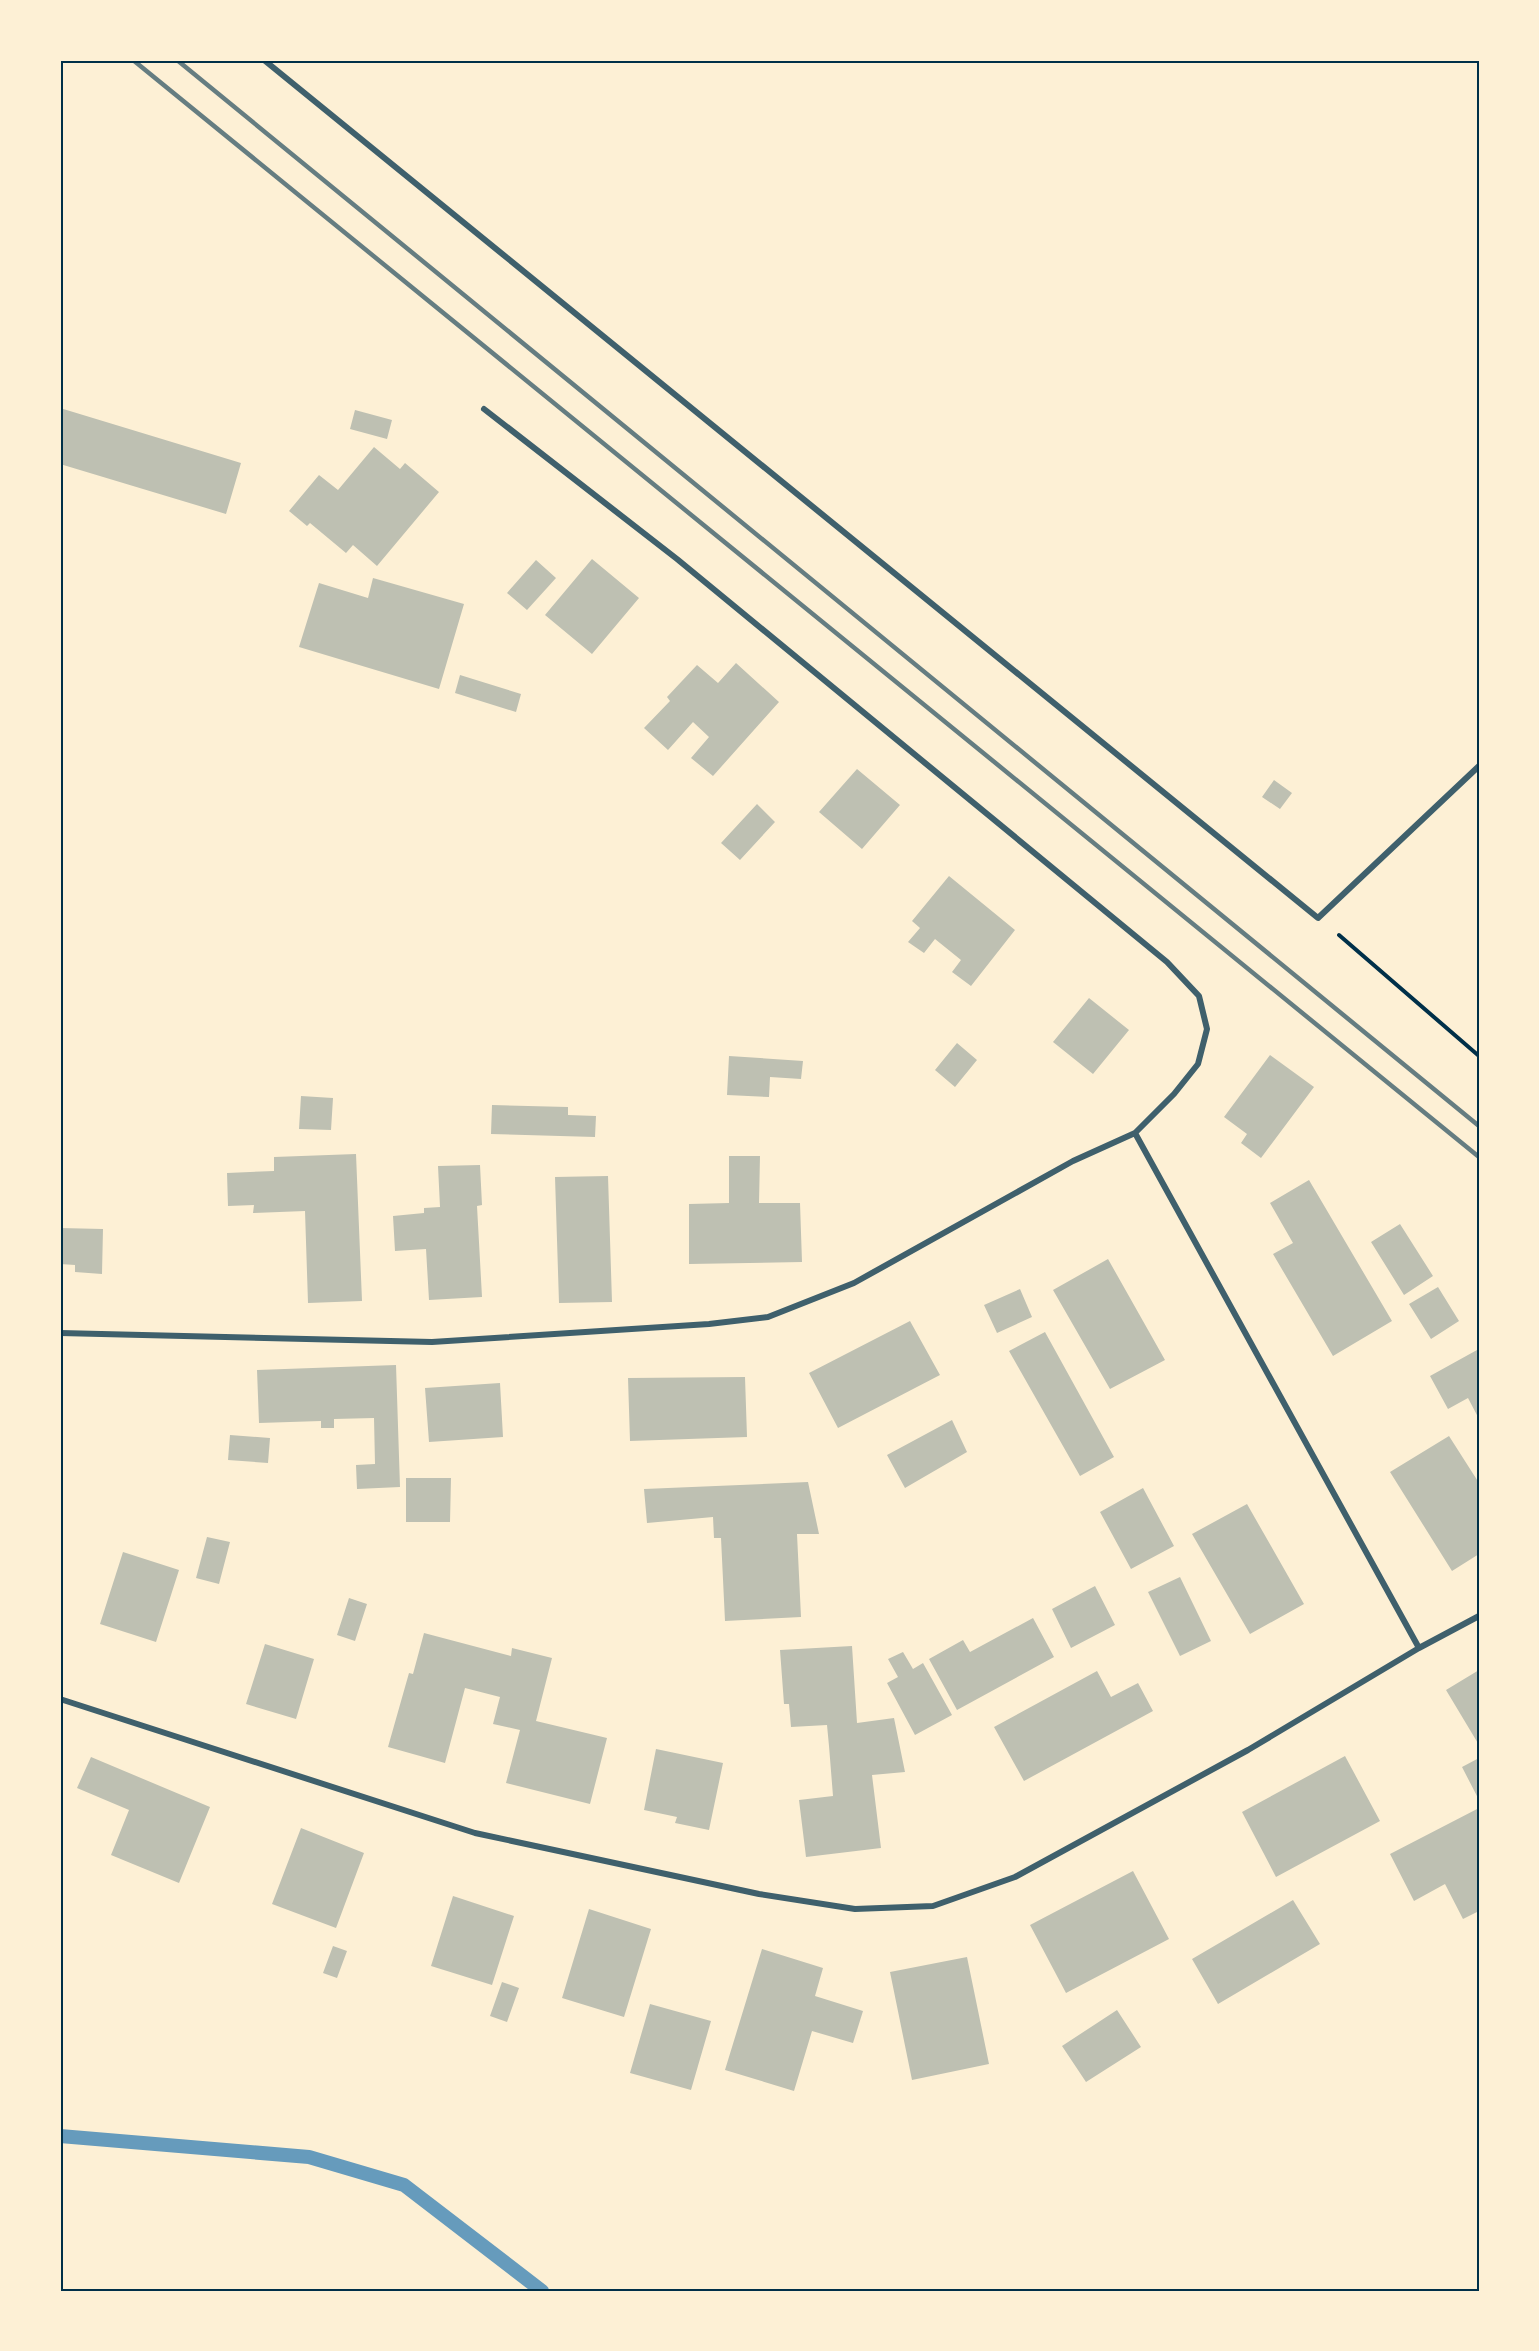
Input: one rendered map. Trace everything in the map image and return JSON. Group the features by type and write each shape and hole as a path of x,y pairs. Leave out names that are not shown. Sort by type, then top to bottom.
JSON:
{"street":[{"path":"264,60 1318,918 1479,766"},
{"path":"60,1333 432,1342 710,1324 768,1317 854,1283 1073,1161 1135,1132 1174,1094 1198,1064 1207,1029 1199,996 1167,962 677,559 484,409"},
{"path":"1135,1132 1419,1648"},
{"path":"60,1699 475,1833 759,1894 855,1909 933,1906 1015,1877 1248,1750 1419,1648 1479,1616"}],"path":[{"path":"1318,918 1479,1056"}],"building":[{"path":"60,408 241,463 226,514 60,464"},
{"path":"355,410 392,420 387,439 350,429"},
{"path":"374,447 400,469 405,463 439,492 377,566 353,545 346,553 310,523 307,526 289,511 319,475 338,490"},
{"path":"592,559 639,598 592,654 545,615"},
{"path":"536,560 556,578 527,610 507,593"},
{"path":"373,578 464,604 439,689 299,647 319,583 368,598"},
{"path":"736,663 779,702 713,776 691,758 709,737 693,722 668,750 644,728 670,701 667,697 697,665 718,683"},
{"path":"460,675 521,694 516,712 455,693"},
{"path":"857,769 900,805 862,849 819,812"},
{"path":"1274,780 1292,793 1280,809 1262,797"},
{"path":"757,804 775,822 740,860 721,843"},
{"path":"949,876 1015,930 971,986 952,972 961,960 935,939 924,953 908,942 920,928 912,921"},
{"path":"1089,998 1129,1030 1093,1074 1053,1042"},
{"path":"957,1043 977,1060 955,1087 935,1070"},
{"path":"1270,1055 1314,1087 1261,1158 1241,1143 1247,1134 1224,1117"},
{"path":"729,1056 803,1061 801,1079 770,1077 769,1097 727,1095"},
{"path":"301,1096 333,1098 331,1130 299,1129"},
{"path":"492,1105 568,1107 568,1115 596,1116 595,1137 491,1134"},
{"path":"356,1154 362,1301 308,1303 305,1211 253,1213 254,1205 228,1206 227,1173 274,1171 274,1157"},
{"path":"729,1156 760,1156 759,1203 800,1203 802,1262 689,1264 689,1204 729,1203"},
{"path":"480,1165 482,1205 477,1206 482,1297 429,1300 426,1249 395,1251 393,1216 424,1213 424,1208 440,1207 438,1166"},
{"path":"608,1176 612,1302 559,1303 555,1177"},
{"path":"1309,1180 1392,1321 1333,1356 1273,1254 1293,1243 1270,1203"},
{"path":"1400,1224 1433,1276 1404,1295 1371,1242"},
{"path":"60,1228 103,1229 102,1274 75,1272 75,1265 60,1264"},
{"path":"1108,1259 1165,1360 1110,1389 1053,1290"},
{"path":"1438,1287 1459,1321 1431,1339 1409,1304"},
{"path":"1020,1289 1032,1317 997,1333 984,1305"},
{"path":"910,1321 940,1375 838,1428 809,1373"},
{"path":"1045,1332 1114,1457 1080,1476 1009,1351"},
{"path":"1477,1350 1479,1353 1479,1419 1468,1398 1448,1409 1430,1376"},
{"path":"396,1365 400,1487 357,1489 356,1465 375,1464 374,1418 334,1419 334,1428 321,1428 321,1421 259,1423 257,1370"},
{"path":"745,1377 747,1437 630,1441 628,1378"},
{"path":"500,1383 503,1437 429,1442 425,1388"},
{"path":"952,1420 967,1452 905,1488 887,1455"},
{"path":"230,1435 270,1438 268,1463 228,1460"},
{"path":"1449,1436 1479,1483 1479,1554 1452,1571 1390,1472"},
{"path":"406,1478 451,1478 450,1522 406,1522"},
{"path":"808,1482 819,1534 797,1534 801,1617 725,1621 721,1538 714,1538 713,1517 647,1523 644,1489"},
{"path":"1143,1488 1174,1546 1131,1569 1100,1512"},
{"path":"1247,1504 1304,1604 1250,1634 1192,1534"},
{"path":"207,1537 230,1542 219,1584 196,1578"},
{"path":"123,1552 179,1570 156,1642 100,1624"},
{"path":"1180,1577 1211,1641 1180,1656 1148,1592"},
{"path":"1095,1586 1115,1625 1071,1648 1052,1609"},
{"path":"349,1598 367,1604 355,1641 337,1635"},
{"path":"1033,1618 1054,1657 957,1710 929,1659 963,1640 970,1652"},
{"path":"424,1633 511,1656 512,1648 552,1658 536,1721 607,1738 590,1804 506,1783 520,1730 493,1724 500,1697 465,1688 445,1763 388,1747 409,1673 413,1674"},
{"path":"265,1644 314,1659 296,1719 246,1704"},
{"path":"852,1646 857,1723 894,1718 905,1772 872,1775 881,1848 806,1857 799,1800 833,1796 827,1725 791,1727 789,1704 784,1704 780,1650"},
{"path":"903,1652 913,1669 923,1663 952,1715 915,1735 887,1683 898,1677 888,1659"},
{"path":"1479,1670 1479,1745 1446,1690"},
{"path":"1097,1671 1111,1697 1138,1683 1153,1711 1024,1781 994,1727"},
{"path":"656,1749 723,1763 709,1830 675,1823 677,1817 644,1810"},
{"path":"1345,1756 1380,1821 1276,1877 1242,1812"},
{"path":"91,1757 210,1807 179,1883 111,1855 129,1810 77,1788"},
{"path":"1479,1758 1479,1800 1462,1767"},
{"path":"1479,1808 1479,1911 1463,1919 1445,1884 1414,1901 1390,1854"},
{"path":"301,1828 364,1853 336,1928 272,1904"},
{"path":"1133,1871 1169,1939 1066,1993 1030,1925"},
{"path":"453,1896 514,1916 492,1985 431,1966"},
{"path":"1293,1900 1320,1944 1218,2004 1192,1959"},
{"path":"589,1909 651,1929 624,2017 562,1998"},
{"path":"333,1946 347,1951 337,1978 323,1973"},
{"path":"762,1949 823,1968 815,1996 863,2011 853,2043 812,2031 794,2091 725,2070"},
{"path":"967,1957 989,2064 912,2080 890,1972"},
{"path":"502,1982 519,1988 507,2022 490,2016"},
{"path":"650,2004 711,2021 691,2090 630,2073"},
{"path":"1117,2010 1141,2047 1086,2082 1062,2046"}],"waterway":[{"path":"60,2136 309,2157 404,2185 542,2291"}],"railway":[{"path":"133,60 1479,1157"},
{"path":"177,60 1479,1126"}]}
